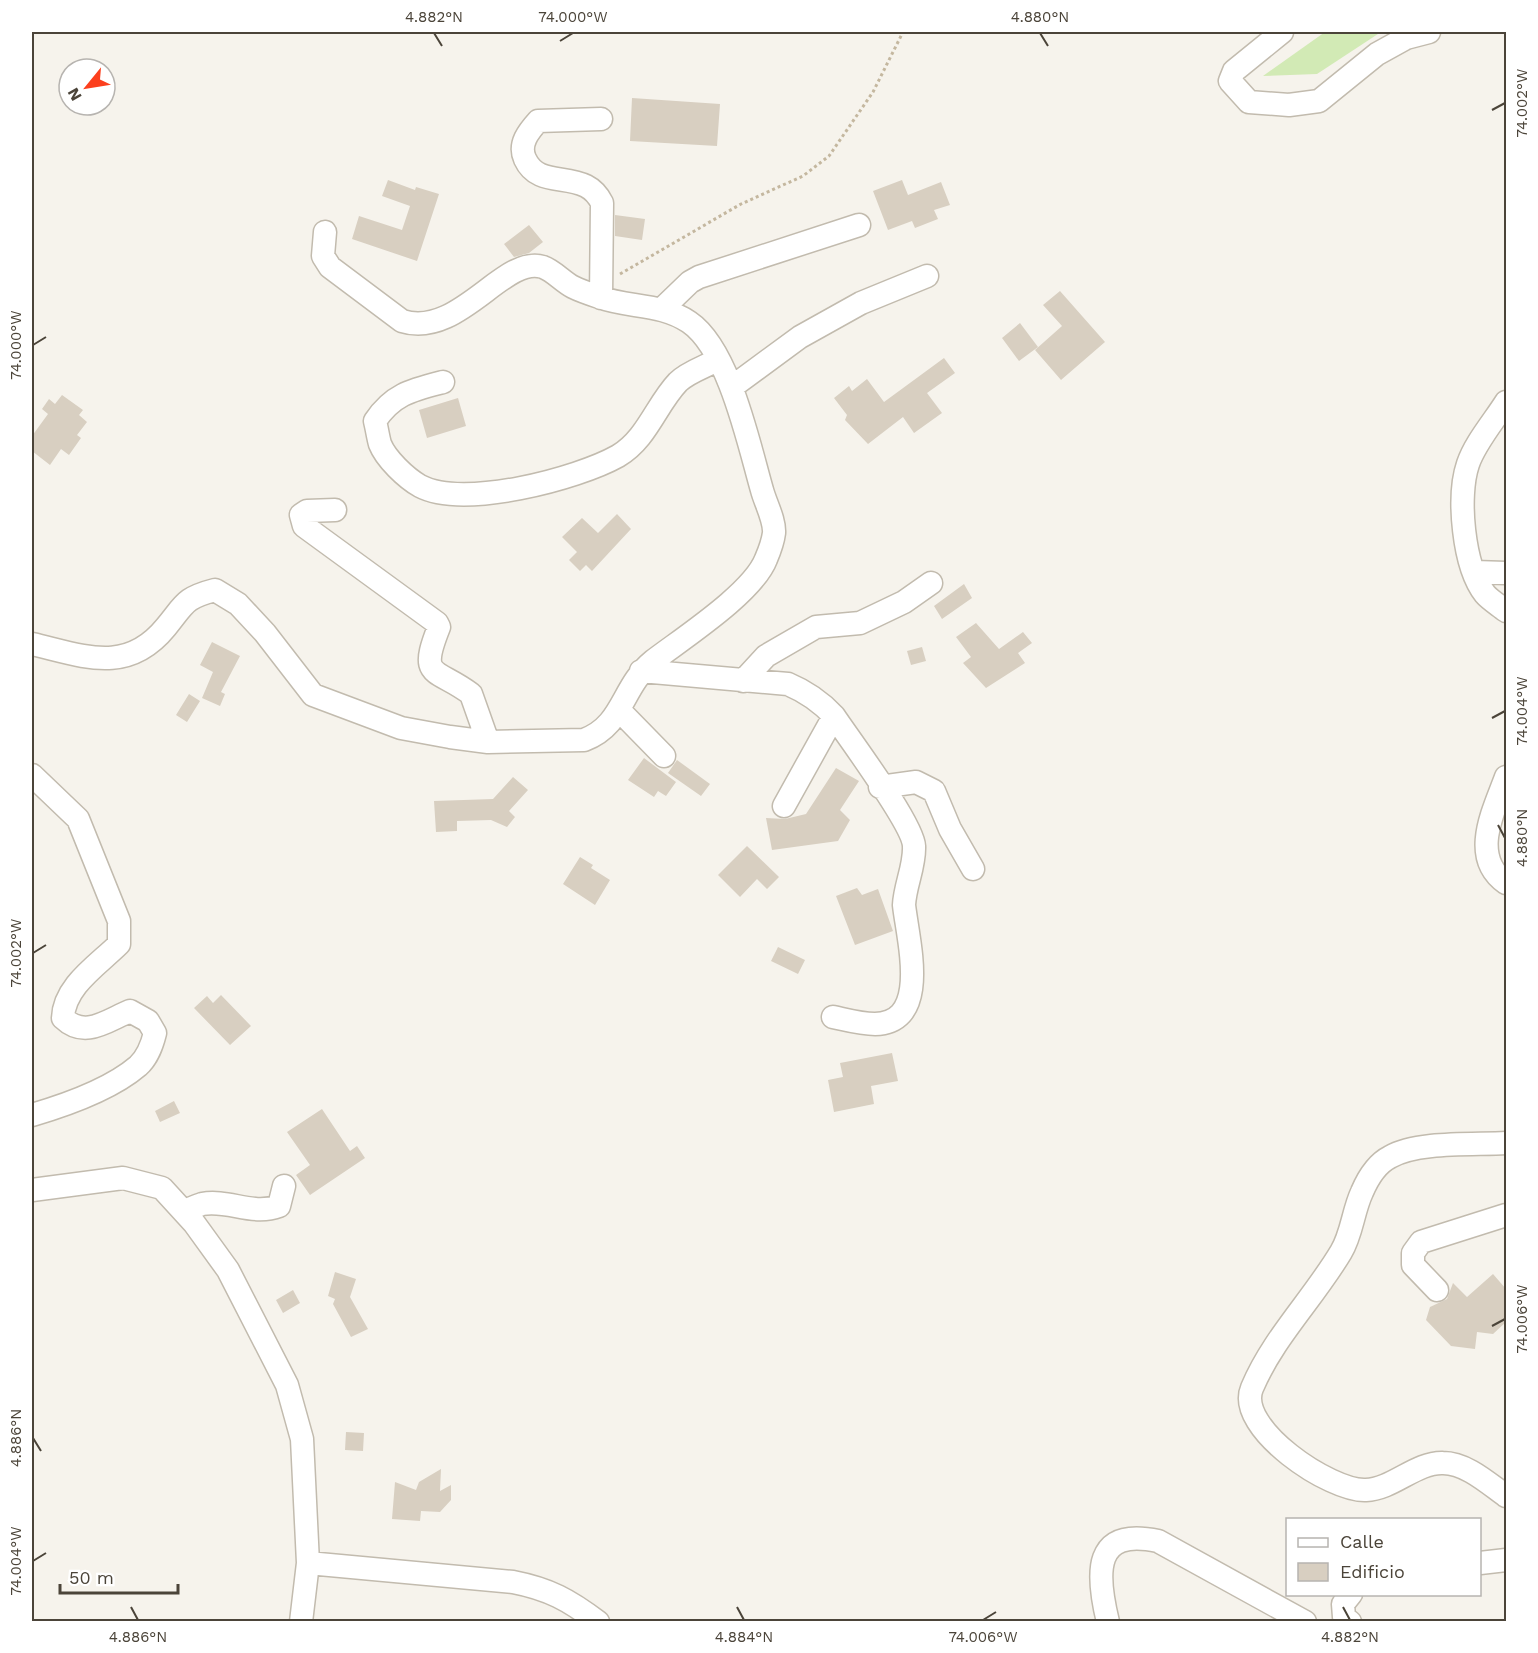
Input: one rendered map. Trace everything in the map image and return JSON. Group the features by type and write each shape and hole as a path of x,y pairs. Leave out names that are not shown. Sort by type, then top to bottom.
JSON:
{"street":[{"path":"1282,32 1234,70 1230,81 1249,102 1289,105 1319,101 1377,54 1406,38 1429,32"},
{"path":"601,119 538,122 526,135 522,153 528,167 541,176 585,185 597,193 602,203 601,290"},
{"path":"663,308 690,282 699,277 859,225"},
{"path":"32,644 105,660 135,654 157,638 191,596 215,590 238,604 265,633 313,695 401,728 488,742 584,740 598,735 619,710 629,687 641,671 751,584 766,561 774,532 732,387 704,335 690,322 663,308 601,290 573,287 543,267 528,267 512,272 470,304 432,323 415,325 402,321 330,267 323,256 325,232"},
{"path":"732,387 800,337 861,303 927,276"},
{"path":"443,382 412,390 387,404 375,421 380,445 399,469 420,486 444,494 516,490 581,471 619,455 644,432 679,381 717,360"},
{"path":"1506,402 1468,462 1461,501 1467,543 1475,572 1485,594 1506,611"},
{"path":"334,510 307,511 301,515 301,520 304,526 438,623 439,627 429,655 430,666 436,674 471,694 488,742"},
{"path":"1475,572 1506,573"},
{"path":"743,681 766,656 816,627 860,623 904,602 931,583"},
{"path":"641,671 788,684 806,691 834,716 910,830 914,844 904,905 912,996 905,1011 896,1020 876,1024 833,1017"},
{"path":"619,710 664,756"},
{"path":"784,806 834,716"},
{"path":"32,775 78,819 119,921 120,944 76,985 64,1004 63,1018 73,1027 89,1029 130,1011 148,1021 155,1033 150,1050 139,1066 106,1086 32,1115"},
{"path":"1506,777 1486,842 1492,868 1506,883"},
{"path":"880,787 916,782 934,791 950,829 974,869"},
{"path":"1506,1143 1419,1148 1390,1156 1372,1172 1361,1194 1343,1248 1318,1289 1280,1335 1251,1390 1249,1402 1257,1421 1292,1459 1345,1487 1365,1491 1383,1487 1426,1467 1442,1463 1460,1467 1506,1496"},
{"path":"32,1190 123,1178 162,1188 184,1211 228,1270 287,1385 302,1439 308,1563 301,1622"},
{"path":"184,1211 204,1204 253,1211 269,1210 279,1206 284,1186"},
{"path":"1437,1290 1413,1265 1413,1253 1421,1242 1506,1215"},
{"path":"1108,1622 1101,1578 1102,1561 1108,1551 1119,1541 1136,1536 1167,1545 1305,1622"},
{"path":"1481,1563 1506,1560"},
{"path":"308,1563 513,1582 545,1589 574,1604 598,1622"},
{"path":"1349,1596 1342,1604 1344,1617 1350,1622"}],"path":[{"path":"601,290 741,204 803,176 829,156 873,92 903,32"}],"green space":[{"path":"1325,32 1381,32 1317,74 1263,76"}],"building":[{"path":"632,98 720,104 717,146 630,141"},
{"path":"388,180 415,190 416,187 439,194 417,261 352,239 359,216 402,230 410,206 382,196"},
{"path":"902,180 908,195 941,182 950,205 934,210 938,219 915,228 912,221 888,230 873,191"},
{"path":"615,215 645,219 642,240 615,236"},
{"path":"529,225 543,242 529,253 514,257 504,244"},
{"path":"1060,291 1105,342 1061,380 1035,350 1062,326 1043,305"},
{"path":"1020,323 1038,347 1019,361 1002,338"},
{"path":"944,358 955,373 927,393 942,413 914,433 903,417 868,444 845,420 847,415 834,398 849,386 852,391 867,379 884,402"},
{"path":"62,395 83,410 79,415 87,422 77,435 81,438 69,455 61,449 50,465 32,451 32,436 48,414 42,409 49,399 55,404"},
{"path":"458,398 466,426 427,438 419,410"},
{"path":"617,514 631,529 592,571 586,565 580,571 569,560 577,552 562,537 582,518 598,533"},
{"path":"964,584 972,598 942,619 934,606"},
{"path":"976,623 999,649 1023,632 1032,643 1018,653 1025,663 986,688 963,663 971,657 956,637"},
{"path":"212,642 240,656 221,692 225,694 220,706 202,698 213,672 200,665"},
{"path":"922,647 926,661 911,665 907,651"},
{"path":"189,694 200,701 187,722 176,715"},
{"path":"644,758 676,782 666,796 658,791 654,797 628,780"},
{"path":"677,760 710,784 701,796 668,773"},
{"path":"836,768 859,781 840,810 850,820 838,841 772,850 766,818 785,819 806,814"},
{"path":"513,777 528,790 509,811 515,817 507,827 491,820 457,821 457,831 436,832 434,801 493,799"},
{"path":"747,846 779,877 767,889 757,879 740,897 718,875"},
{"path":"580,857 593,865 591,868 610,880 595,905 563,884"},
{"path":"857,888 862,895 878,889 893,931 855,945 836,896"},
{"path":"778,947 805,960 798,974 771,961"},
{"path":"221,995 251,1026 230,1045 194,1008 207,996 213,1003"},
{"path":"892,1053 898,1081 871,1086 874,1104 834,1112 828,1080 843,1077 840,1063"},
{"path":"174,1101 180,1113 160,1122 155,1111"},
{"path":"322,1109 350,1151 357,1146 365,1158 310,1195 296,1175 310,1165 287,1132"},
{"path":"335,1272 356,1279 350,1297 368,1329 351,1337 333,1304 335,1299 328,1296"},
{"path":"1493,1274 1506,1289 1506,1322 1493,1334 1477,1332 1475,1349 1451,1346 1426,1320 1430,1307 1447,1299 1453,1283 1467,1297"},
{"path":"293,1290 300,1303 283,1313 276,1300"},
{"path":"346,1432 364,1433 363,1451 345,1450"},
{"path":"441,1469 440,1491 451,1485 451,1500 440,1512 421,1511 420,1521 392,1519 395,1482 416,1490 419,1482"}]}
